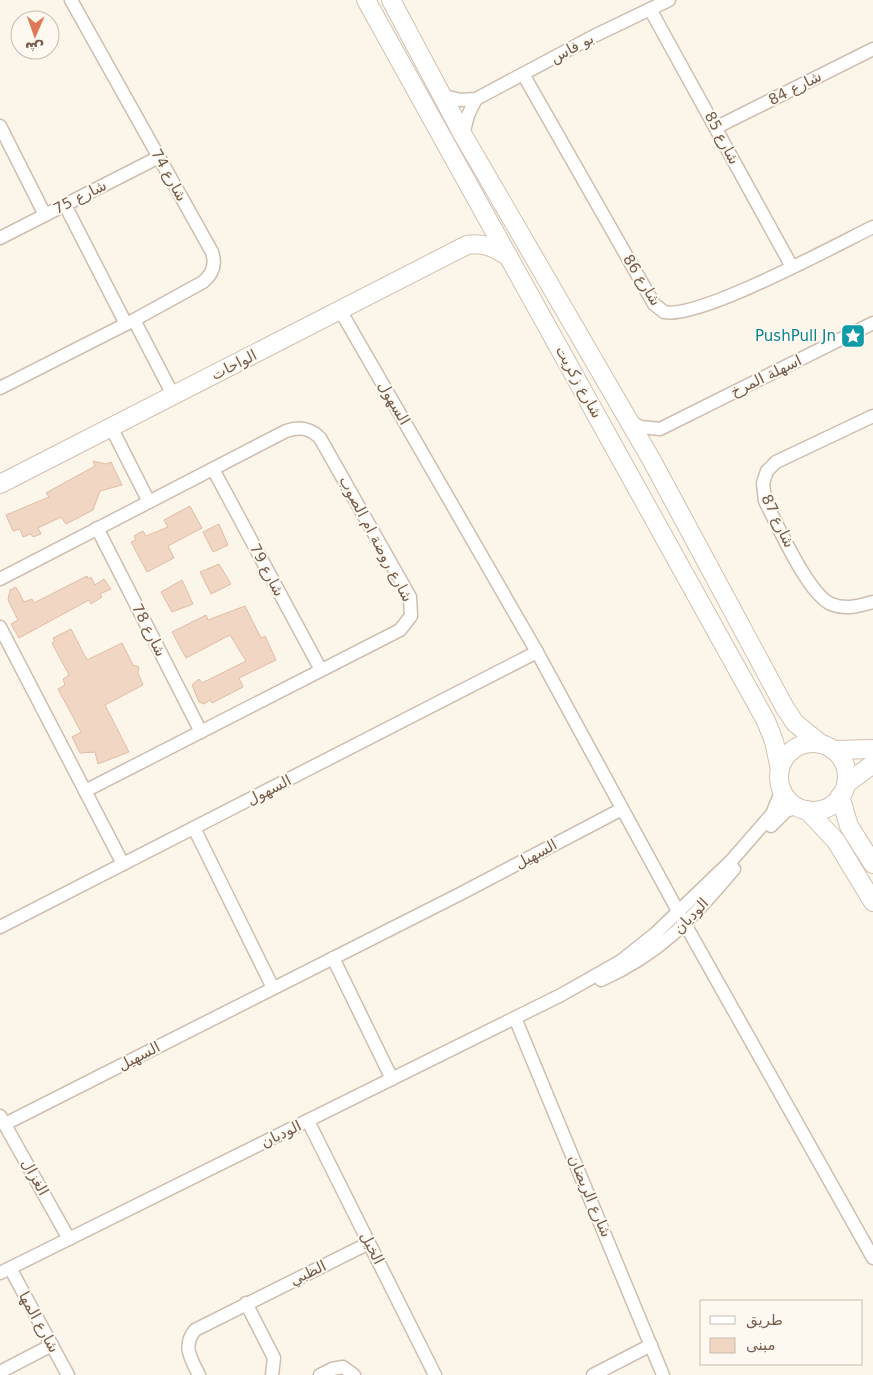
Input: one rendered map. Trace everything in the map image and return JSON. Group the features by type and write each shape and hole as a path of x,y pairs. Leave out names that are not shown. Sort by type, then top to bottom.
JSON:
{"street":[{"name":"شارع 74","path":"0,388 130,322 203,282 211,274 214,263 212,252 71,0"},
{"name":"شارع زكريت","path":"366,0 766,721 774,741 780,769"},
{"name":"شارع زكريت","path":"390,0 463,135 630,422 785,708 795,723 827,747"},
{"name":"بو فاس","path":"476,100 669,0"},
{"name":"شارع 85","path":"650,9 717,127 792,267"},
{"name":"شارع 84","path":"717,127 873,49"},
{"name":"شارع 86","path":"523,74 654,304 660,310 668,313 686,312 747,288 873,227"},
{"path":"441,95 460,100 476,100 468,115 463,135"},
{"path":"0,126 45,215"},
{"name":"شارع 75","path":"0,238 159,157"},
{"path":"467,246 475,236 479,225 478,202"},
{"path":"65,205 173,396"},
{"name":"الواحات","path":"0,484 467,246 478,244 490,246 511,259"},
{"name":"السهول","path":"340,310 537,652 622,809"},
{"name":"اسهلة المرخ","path":"660,428 873,323"},
{"path":"630,422 641,427 660,428 652,446 650,459"},
{"name":"شارع 87","path":"871,422 776,462 767,471 762,489 765,501 818,595 840,607 856,607 873,602"},
{"path":"111,427 149,502"},
{"name":"شارع روضة ام الصوب","path":"0,579 213,469 293,429 301,428 315,433 324,444 410,597 412,609 405,626 85,791"},
{"name":"شارع 79","path":"213,469 320,670"},
{"name":"شارع 78","path":"97,528 201,732"},
{"path":"0,627 123,864"},
{"name":"السهول","path":"0,927 537,652"},
{"path":"873,749 827,747 812,743 795,748 788,754 780,769 782,790 791,802 802,808 830,833 873,902"},
{"path":"827,747 845,765 843,790 849,826 873,864"},
{"path":"802,808 829,806 843,790 873,764"},
{"name":"الوديان","path":"5,1270 561,995 630,955 652,937 724,869 772,814 782,790"},
{"name":"الوديان","path":"561,995 591,985 639,961 658,948 685,924 776,820 792,807 802,808"},
{"path":"622,809 873,1258"},
{"name":"السهيل","path":"2,1120 274,988 622,809"},
{"path":"194,828 274,988"},
{"path":"333,958 392,1079"},
{"name":"شارع الريضان","path":"515,1018 663,1375"},
{"name":"الغزال","path":"2,1120 69,1239"},
{"name":"الخيل","path":"308,1121 435,1375"},
{"name":"الظبي","path":"199,1375 188,1352 191,1334 195,1330 369,1243"},
{"name":"شارع المها","path":"5,1270 52,1345 68,1375"},
{"path":"246,1303 274,1358 272,1375"},
{"path":"0,1372 52,1345"},
{"path":"593,1375 651,1346"},
{"path":"320,1375 332,1368 342,1367 354,1375"}],"building":[{"path":"93,461 106,464 111,462 122,485 100,491 93,510 66,524 61,517 38,528 41,534 33,537 31,534 23,537 20,529 13,531 6,515 49,497 46,493 95,466"},
{"path":"190,506 202,528 168,546 174,558 147,572 131,542 136,540 134,536 143,531 146,536 168,527 164,520"},
{"path":"219,524 228,545 213,552 203,532"},
{"path":"219,564 231,584 211,594 200,572"},
{"path":"87,576 88,579 91,577 95,585 104,579 111,589 100,594 102,597 91,604 89,600 19,638 11,624 18,620 8,600 10,590 16,587 24,602 32,599 34,603"},
{"path":"182,580 193,604 172,612 161,592"},
{"path":"245,606 261,638 265,636 276,660 239,678 243,687 212,703 210,700 204,704 199,702 192,685 199,679 202,683 246,661 230,635 186,658 172,632 206,615 208,620"},
{"path":"71,629 87,660 122,643 133,665 139,667 138,673 143,685 105,705 129,752 98,764 95,752 80,753 72,737 81,732 58,689 65,685 63,679 69,675 52,643 55,641 53,638"}],"place":[{"name":"PushPull Jn","path":"853,336"}]}
